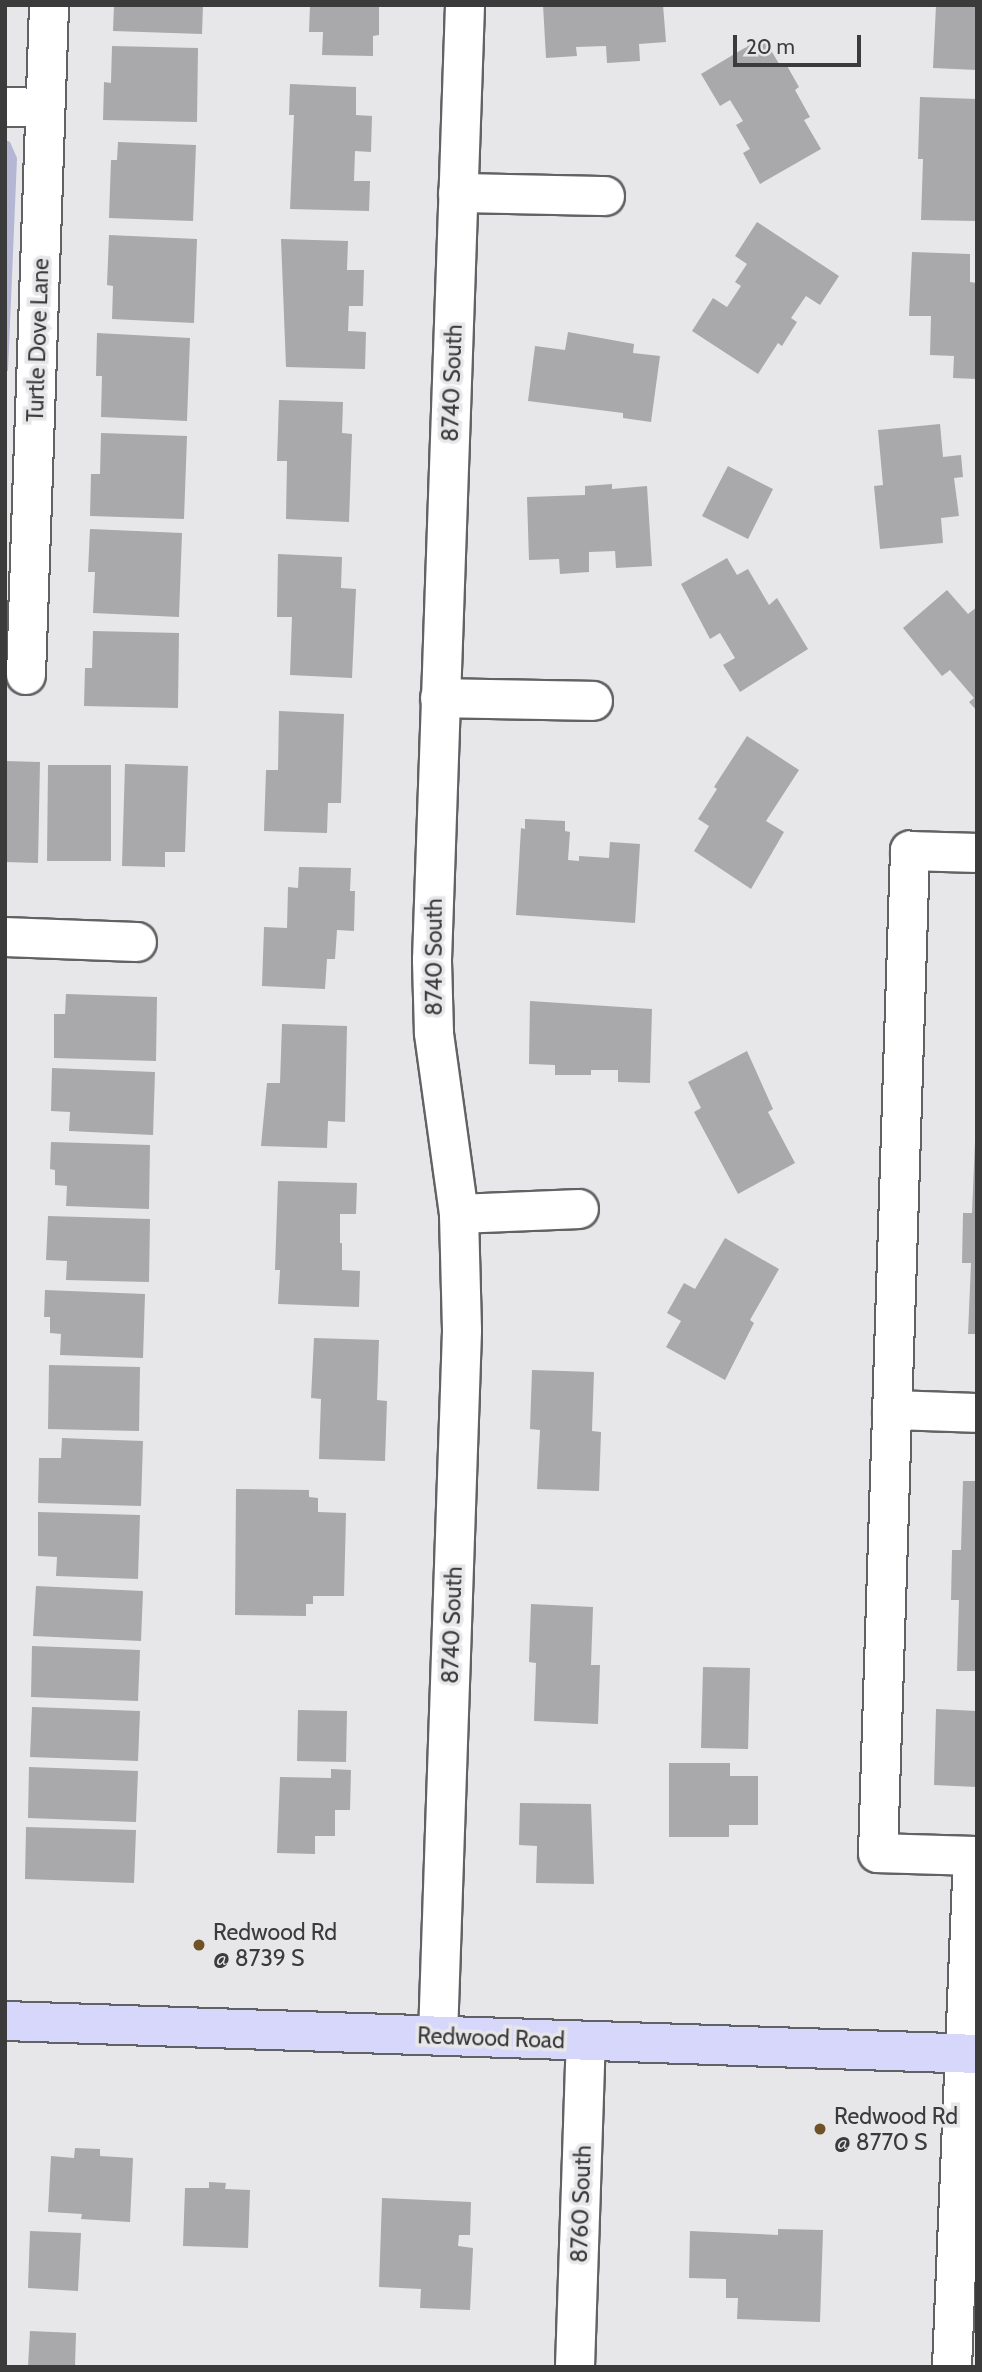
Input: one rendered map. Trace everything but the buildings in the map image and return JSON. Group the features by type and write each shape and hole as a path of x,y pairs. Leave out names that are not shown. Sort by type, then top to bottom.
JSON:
{"main road":[{"name":"Redwood Road","path":"5,2021 971,2054"}],"street":[{"name":"Turtle Dove Lane","path":"26,675 18,547 46,108 49,5"},
{"name":"8740 South","path":"438,2036 462,1330 459,1214 434,1009 432,960 465,5"},
{"path":"5,107 46,108"},
{"path":"458,193 605,196"},
{"path":"440,698 593,701"},
{"path":"952,2367 967,2244 975,1856 878,1853 910,851 977,853"},
{"path":"5,937 137,942"},
{"path":"459,1214 579,1209"},
{"path":"892,1410 977,1413"},
{"name":"8760 South","path":"575,2367 586,2041"}],"shaded area":[{"path":"5,140 10,142 17,158 8,371 5,371"}],"place":[{"name":"Redwood Rd @ 8739 S","path":"199,1945"},
{"name":"Redwood Rd @ 8770 S","path":"820,2129"}]}
